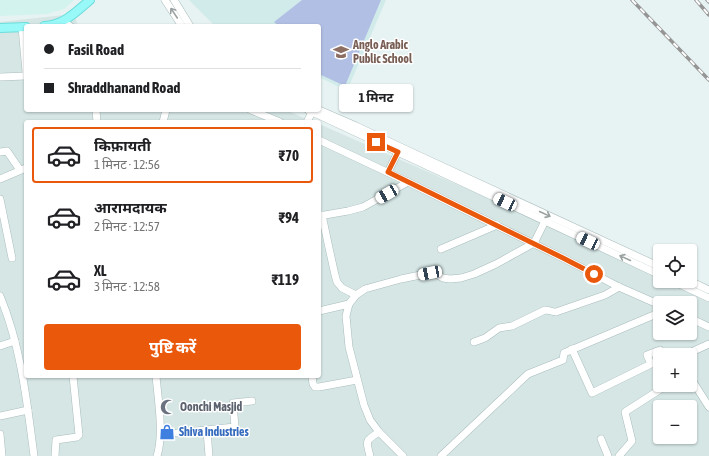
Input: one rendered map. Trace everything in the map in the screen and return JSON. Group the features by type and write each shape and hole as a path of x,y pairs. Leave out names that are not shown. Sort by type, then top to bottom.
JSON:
{"main road":[{"path":"67,24 72,16 90,0"},
{"path":"0,28 24,27"}],"street":[{"path":"165,0 181,24"},
{"path":"174,0 189,24"},
{"path":"0,77 24,76"},
{"path":"256,112 275,120"},
{"path":"317,112 398,152 653,272"},
{"path":"318,112 356,126 653,263"},
{"path":"321,141 534,243 653,303"},
{"path":"0,152 7,151 23,169 0,179"},
{"path":"388,172 398,152"},
{"path":"356,295 342,288 337,282 321,216 363,207 408,182"},
{"path":"0,199 12,258"},
{"path":"403,456 379,432 370,420 364,405 349,347 346,316 349,304 356,295 365,289 401,279 430,273 450,279 474,274 496,264 534,243 545,221"},
{"path":"441,249 497,225"},
{"path":"697,286 707,293"},
{"path":"474,342 485,338 498,328 512,326 544,310 556,312 605,295 619,287"},
{"path":"693,288 707,293"},
{"path":"0,296 7,313 15,341 28,410 34,456"},
{"path":"321,311 349,304"},
{"path":"0,316 7,313"},
{"path":"441,456 528,374 563,360 564,353 653,316"},
{"path":"697,321 709,327"},
{"path":"0,346 15,341"},
{"path":"697,350 709,344"},
{"path":"572,350 592,393 650,364 647,355 653,353"},
{"path":"56,456 56,440 77,437 79,435 73,378"},
{"path":"156,378 161,430 163,435 157,456"},
{"path":"312,378 315,387 357,380"},
{"path":"697,388 709,407"},
{"path":"619,456 632,441 625,412 656,392"},
{"path":"177,434 235,427 233,403 252,401"},
{"path":"0,416 28,410"},
{"path":"207,430 209,456"},
{"path":"370,456 367,441 379,432"},
{"path":"0,434 2,456"},
{"path":"601,440 608,456"}],"shaded area":[{"path":"0,0 74,0 64,9 47,14 0,16"},
{"name":"Anglo Arabic Public School","path":"189,0 386,0 347,91 321,78 321,24 213,24"},
{"path":"302,0 381,0 345,86 321,75 321,24 276,24 274,22"},
{"path":"74,14 77,24 24,24 24,112 290,112 308,120 24,120 24,378 321,378 321,125 653,271 653,288 691,288 709,296 709,456 0,456 0,22"}],"tunnel":[{"path":"166,434 177,433"}],"railway":[{"path":"632,0 709,80"},
{"path":"696,0 709,15"}],"place":[{"name":"Anglo Arabic Public School","path":"341,52"},
{"name":"Oonchi Masjid","path":"168,407"},
{"name":"Shiva Industries","path":"167,432"}],"route":[{"path":"376,142 398,152 388,172 594,274"}]}
